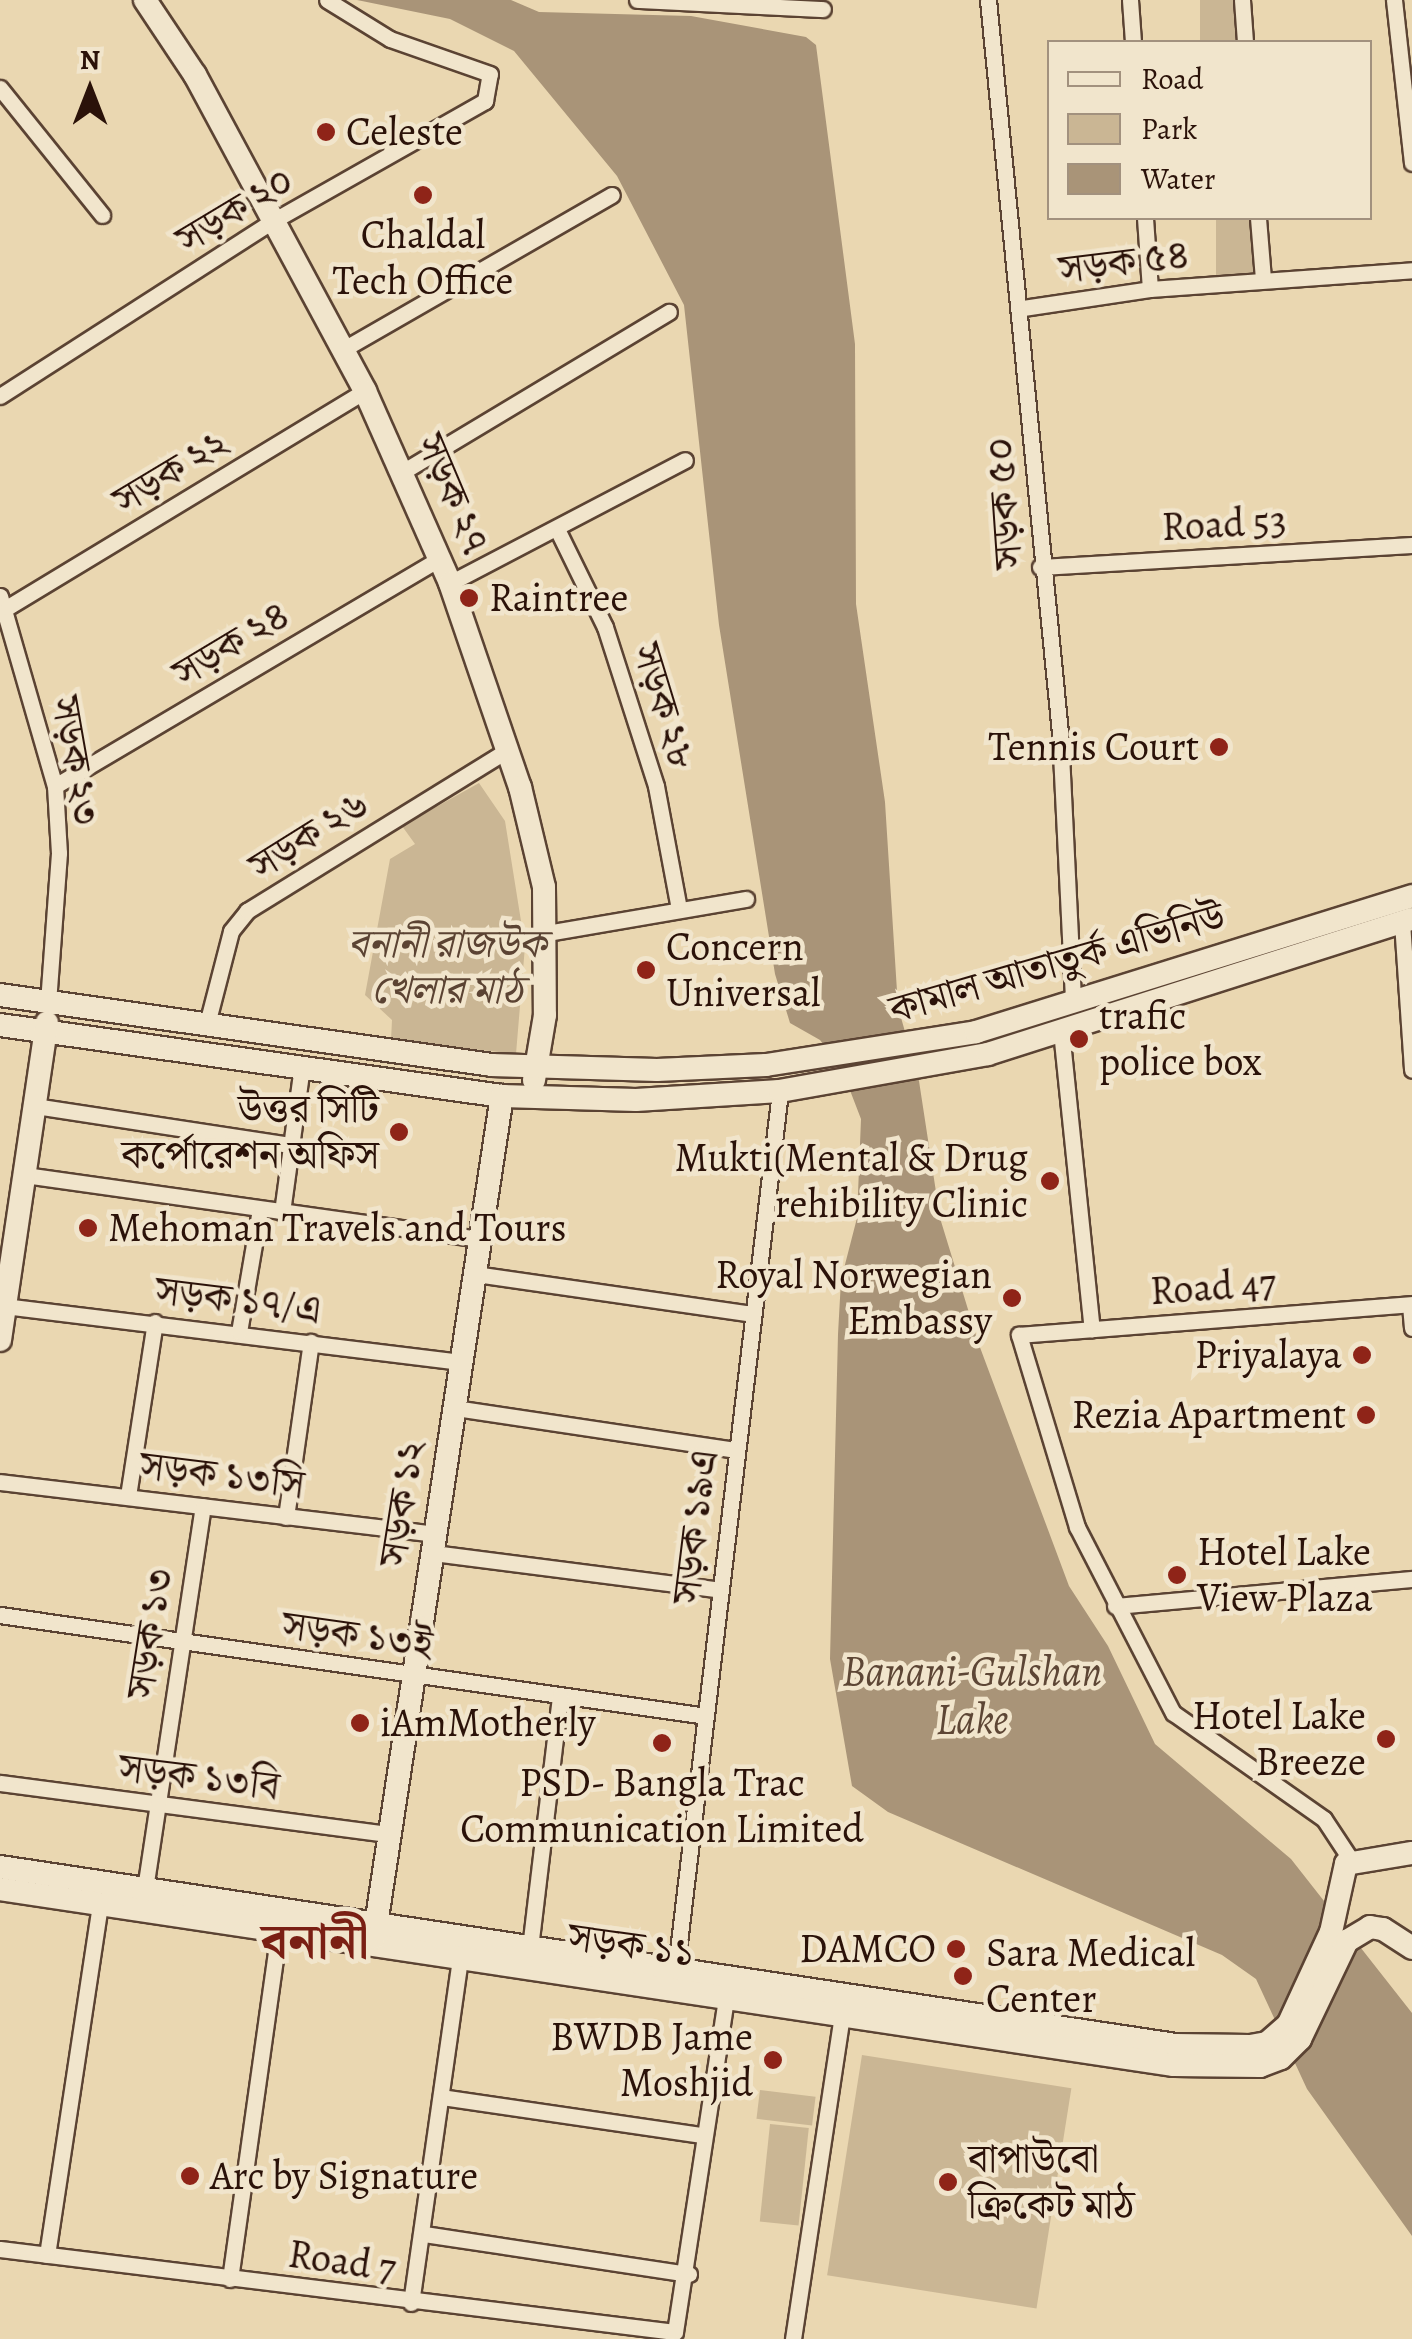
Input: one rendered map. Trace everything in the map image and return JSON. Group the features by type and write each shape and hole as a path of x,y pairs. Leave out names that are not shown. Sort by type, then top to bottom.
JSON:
{"main road":[{"name":"সড়ক ২৭","path":"145,0 195,75 365,392 404,471 450,583 508,750 544,887 548,933 532,1097"},
{"name":"কামাল আতাতুর্ক এভিনিউ","path":"0,1025 502,1096 636,1100 780,1091 839,1082 1066,1005 1412,896"},
{"name":"কামাল আতাতুর্ক এভিনিউ","path":"0,995 536,1066 658,1070 931,1052 988,1054 1407,920"},
{"path":"0,1340 8,1238 25,1175 48,1002"},
{"path":"1061,1031 1066,1005"},
{"name":"সড়ক ১২","path":"375,1934 502,1096"},
{"path":"1250,2056 1288,2025 1331,1932 1348,1862 1412,1853"},
{"name":"সড়ক ১১","path":"0,1867 145,1889 375,1934 460,1958 675,1980 1174,2055 1250,2056"},
{"name":"সড়ক ১১","path":"0,1888 279,1930 530,1948 675,1980 726,1998 843,2005"},
{"path":"1250,2056 1291,2050 1346,1942 1370,1928 1383,1928 1412,1948"}],"street":[{"name":"সড়ক ২০","path":"0,396 271,222 485,101 490,74 390,39 327,0"},
{"path":"637,0 823,9"},
{"name":"সড়ক ৫০","path":"988,0 1023,308 1040,567 1060,733 1066,1005"},
{"path":"1130,0 1133,40"},
{"path":"1242,0 1245,40"},
{"path":"1394,0 1412,162"},
{"path":"0,88 102,216"},
{"path":"342,350 612,195"},
{"path":"1145,220 1150,290"},
{"path":"1258,220 1263,279"},
{"name":"সড়ক ৫৪","path":"1023,308 1150,290 1412,270"},
{"path":"404,471 670,312"},
{"name":"সড়ক ২২","path":"4,602 365,392"},
{"path":"450,583 558,531 685,460"},
{"name":"সড়ক ২৮","path":"558,531 605,627 656,786 678,910"},
{"name":"Road 53","path":"1040,567 1412,545"},
{"name":"সড়ক ২৪","path":"55,786 440,558"},
{"name":"সড়ক ২৩","path":"4,602 55,786 59,853 48,1002"},
{"name":"সড়ক ২৬","path":"206,1024 231,931 247,911 508,750"},
{"path":"548,933 746,899"},
{"path":"1407,920 1412,1070"},
{"path":"1061,1031 1092,1329"},
{"path":"282,1212 302,1066"},
{"name":"সড়ক ১৯এ","path":"675,1980 780,1091"},
{"path":"35,1106 290,1145"},
{"path":"25,1175 480,1239"},
{"path":"239,1332 260,1209"},
{"path":"475,1274 754,1314"},
{"path":"1411,1304 1412,1328"},
{"name":"Road 47","path":"1114,1606 1077,1527 1019,1335 1411,1304"},
{"name":"সড়ক ১৭/এ","path":"5,1306 462,1362"},
{"path":"128,1496 155,1322"},
{"path":"286,1517 311,1342"},
{"path":"455,1408 736,1450"},
{"name":"সড়ক ১৩সি","path":"0,1482 286,1517 720,1590"},
{"name":"সড়ক ১৩","path":"145,1889 203,1506"},
{"path":"1348,1862 1324,1819 1173,1713 1114,1606 1412,1579"},
{"name":"সড়ক ১৩ই","path":"0,1616 706,1716"},
{"path":"530,1948 560,1696"},
{"name":"সড়ক ১৩বি","path":"0,1782 390,1834"},
{"path":"47,2255 100,1904"},
{"path":"230,2280 279,1930"},
{"path":"411,2304 424,2234 460,1958"},
{"path":"424,2234 689,2274 703,2135 726,1998"},
{"path":"793,2339 843,2005"},
{"path":"441,2097 703,2135"},
{"name":"Road 7","path":"0,2249 411,2304 675,2332 689,2274"}],"green space":[{"path":"1200,0 1242,0 1242,40 1200,40"},
{"path":"1216,220 1258,220 1258,283 1216,283"},
{"name":"বনানী রাজউক খেলার মাঠ","path":"479,783 505,821 525,946 516,1054 391,1040 392,1020 365,995 390,859 415,844 402,826"},
{"name":"বাপাউবো ক্রিকেট মাঠ","path":"862,2055 1071,2088 1037,2308 827,2275"},
{"path":"760,2090 816,2097 812,2126 756,2119"},
{"path":"770,2124 809,2128 799,2226 760,2221"}],"water":[{"name":"Banani-Gulshan Lake","path":"357,0 511,0 539,12 691,16 806,37 816,45 855,344 856,604 885,802 898,1007 919,1081 940,1218 978,1342 1069,1586 1108,1646 1155,1744 1291,1859 1412,2013 1412,2236 1307,2089 1256,1979 1222,1955 888,1812 852,1786 830,1659 841,1280 857,1218 861,1119 841,1067 820,1040 790,1023 775,974 719,625 684,305 617,176 514,51 450,19"}],"place":[{"name":"Celeste","path":"326,132"},
{"name":"Chaldal Tech Office","path":"423,195"},
{"name":"Raintree","path":"469,598"},
{"name":"Tennis Court","path":"1219,747"},
{"name":"Concern Universal","path":"646,970"},
{"name":"trafic police box","path":"1079,1039"},
{"name":"উত্তর সিটি কর্পোরেশন অফিস","path":"399,1132"},
{"name":"Mukti(Mental & Drug rehibility Clinic","path":"1050,1181"},
{"name":"Mehoman Travels and Tours","path":"88,1228"},
{"name":"Royal Norwegian Embassy","path":"1012,1298"},
{"name":"Priyalaya","path":"1362,1355"},
{"name":"Rezia Apartment","path":"1366,1415"},
{"name":"Hotel Lake View Plaza","path":"1177,1575"},
{"name":"iAmMotherly","path":"360,1723"},
{"name":"Hotel Lake Breeze","path":"1386,1739"},
{"name":"PSD- Bangla Trac Communication Limited","path":"662,1743"},
{"name":"DAMCO","path":"956,1949"},
{"name":"Sara Medical Center","path":"963,1976"},
{"name":"BWDB Jame Moshjid","path":"773,2060"},
{"name":"Arc by Signature","path":"190,2176"},
{"name":"বাপাউবো ক্রিকেট মাঠ","path":"948,2182"}],"district":[{"name":"বনানী","path":"315,1942"}]}
